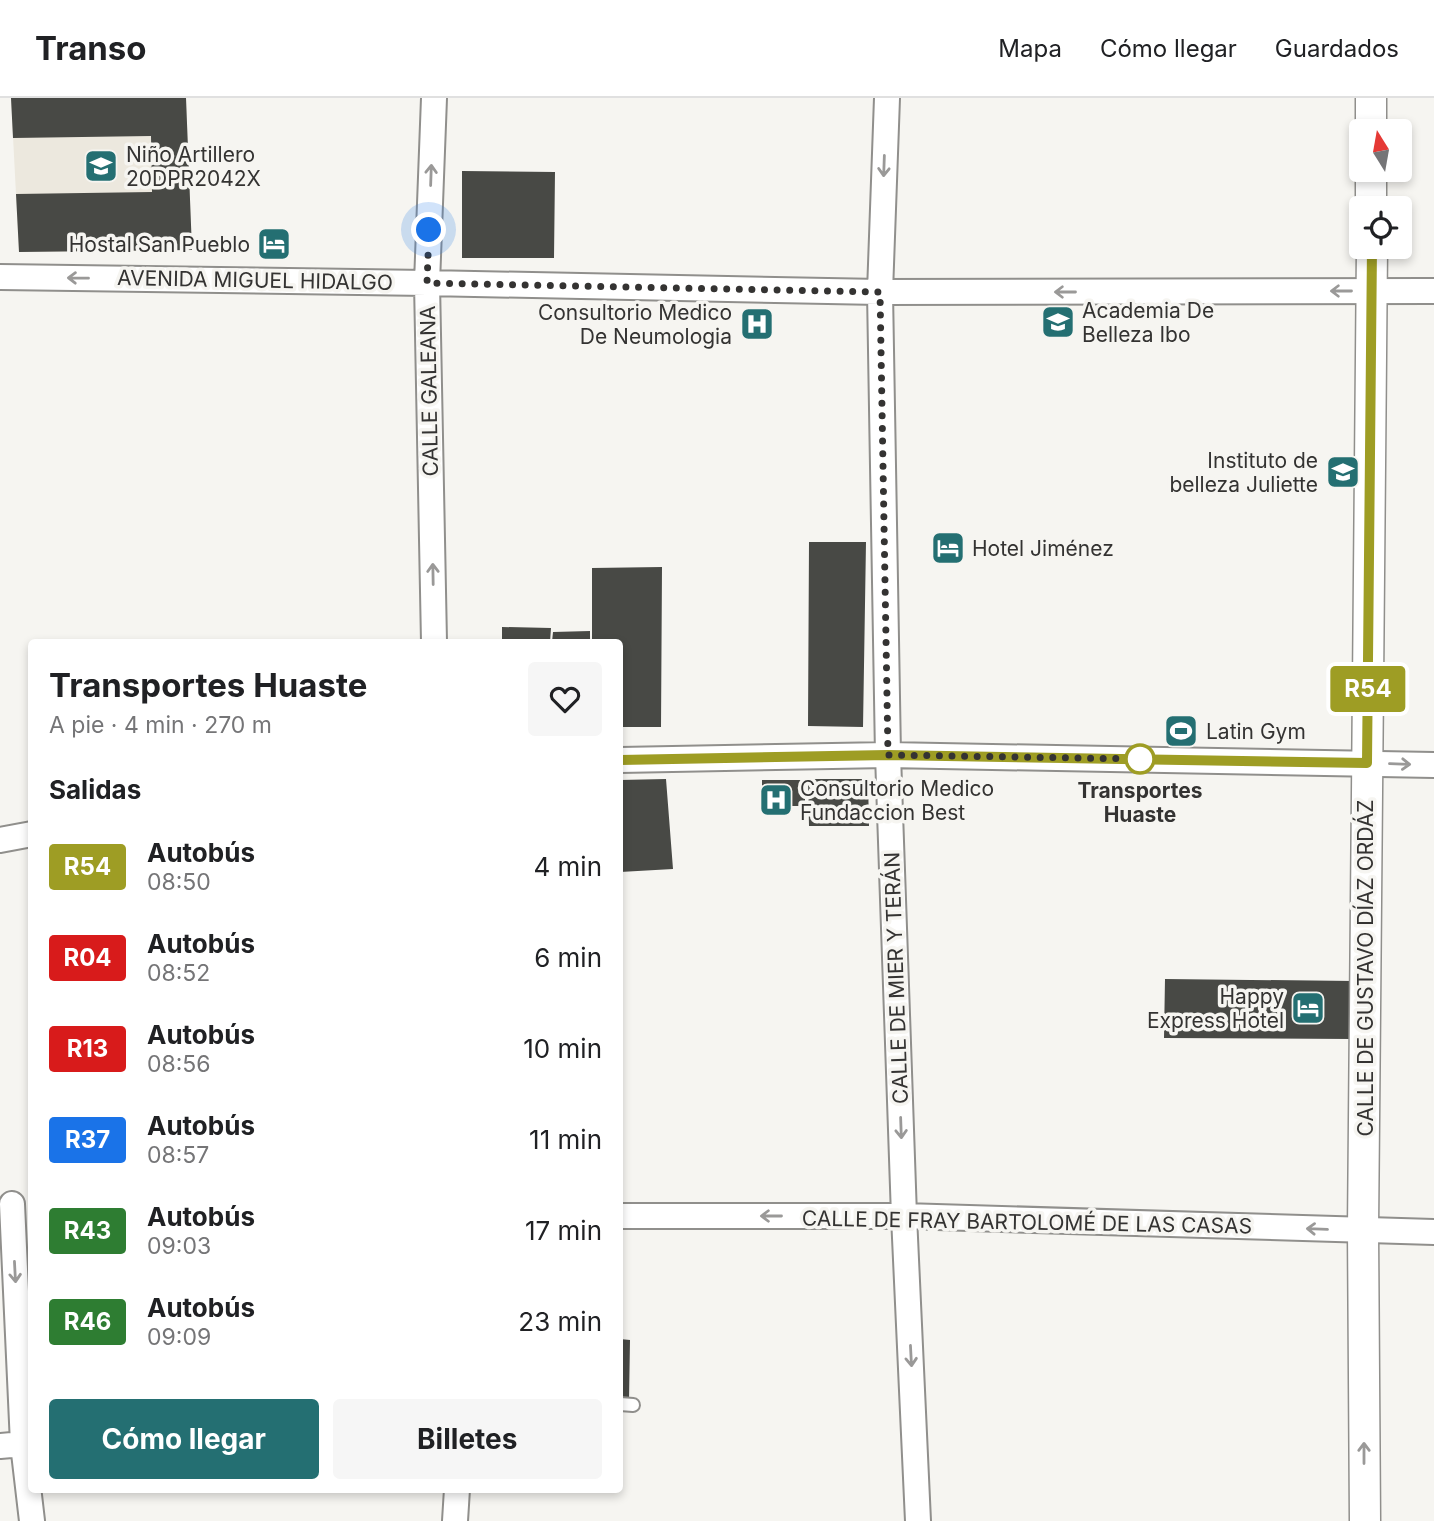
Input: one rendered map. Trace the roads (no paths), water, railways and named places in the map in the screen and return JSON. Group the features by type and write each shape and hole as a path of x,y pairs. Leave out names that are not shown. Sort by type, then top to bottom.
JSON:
{"street":[{"name":"CALLE GALEANA","path":"434,98 427,283 434,639"},
{"name":"CALLE DE MIER Y TERÁN","path":"887,98 880,292 888,755 918,1521"},
{"path":"1371,98 1371,119"},
{"name":"CALLE DE GUSTAVO DÍAZ ORDÁZ","path":"1365,1521 1363,1230 1372,259"},
{"name":"AVENIDA MIGUEL HIDALGO","path":"0,277 880,292 1434,291"},
{"path":"623,760 888,755 1434,765"},
{"path":"0,839 28,835"},
{"path":"15,1204 11,1445 33,1521"},
{"name":"CALLE DE FRAY BARTOLOMÉ DE LAS CASAS","path":"623,1216 904,1216 1434,1232"},
{"path":"456,1521 457,1493"}],"place":[{"name":"Niño Artillero 20DPR2042X","path":"101,166"},
{"name":"Hostal San Pueblo","path":"274,244"},
{"name":"Academia De Belleza Ibo","path":"1058,322"},
{"name":"Consultorio Medico De Neumologia","path":"757,324"},
{"name":"Instituto de belleza Juliette","path":"1343,472"},
{"name":"Hotel Jiménez","path":"948,548"},
{"name":"Latin Gym","path":"1181,731"},
{"name":"Transportes Huaste","path":"1140,759"},
{"name":"Consultorio Medico Fundaccion Best","path":"776,800"},
{"name":"Happy Express Hotel","path":"1308,1008"}]}
